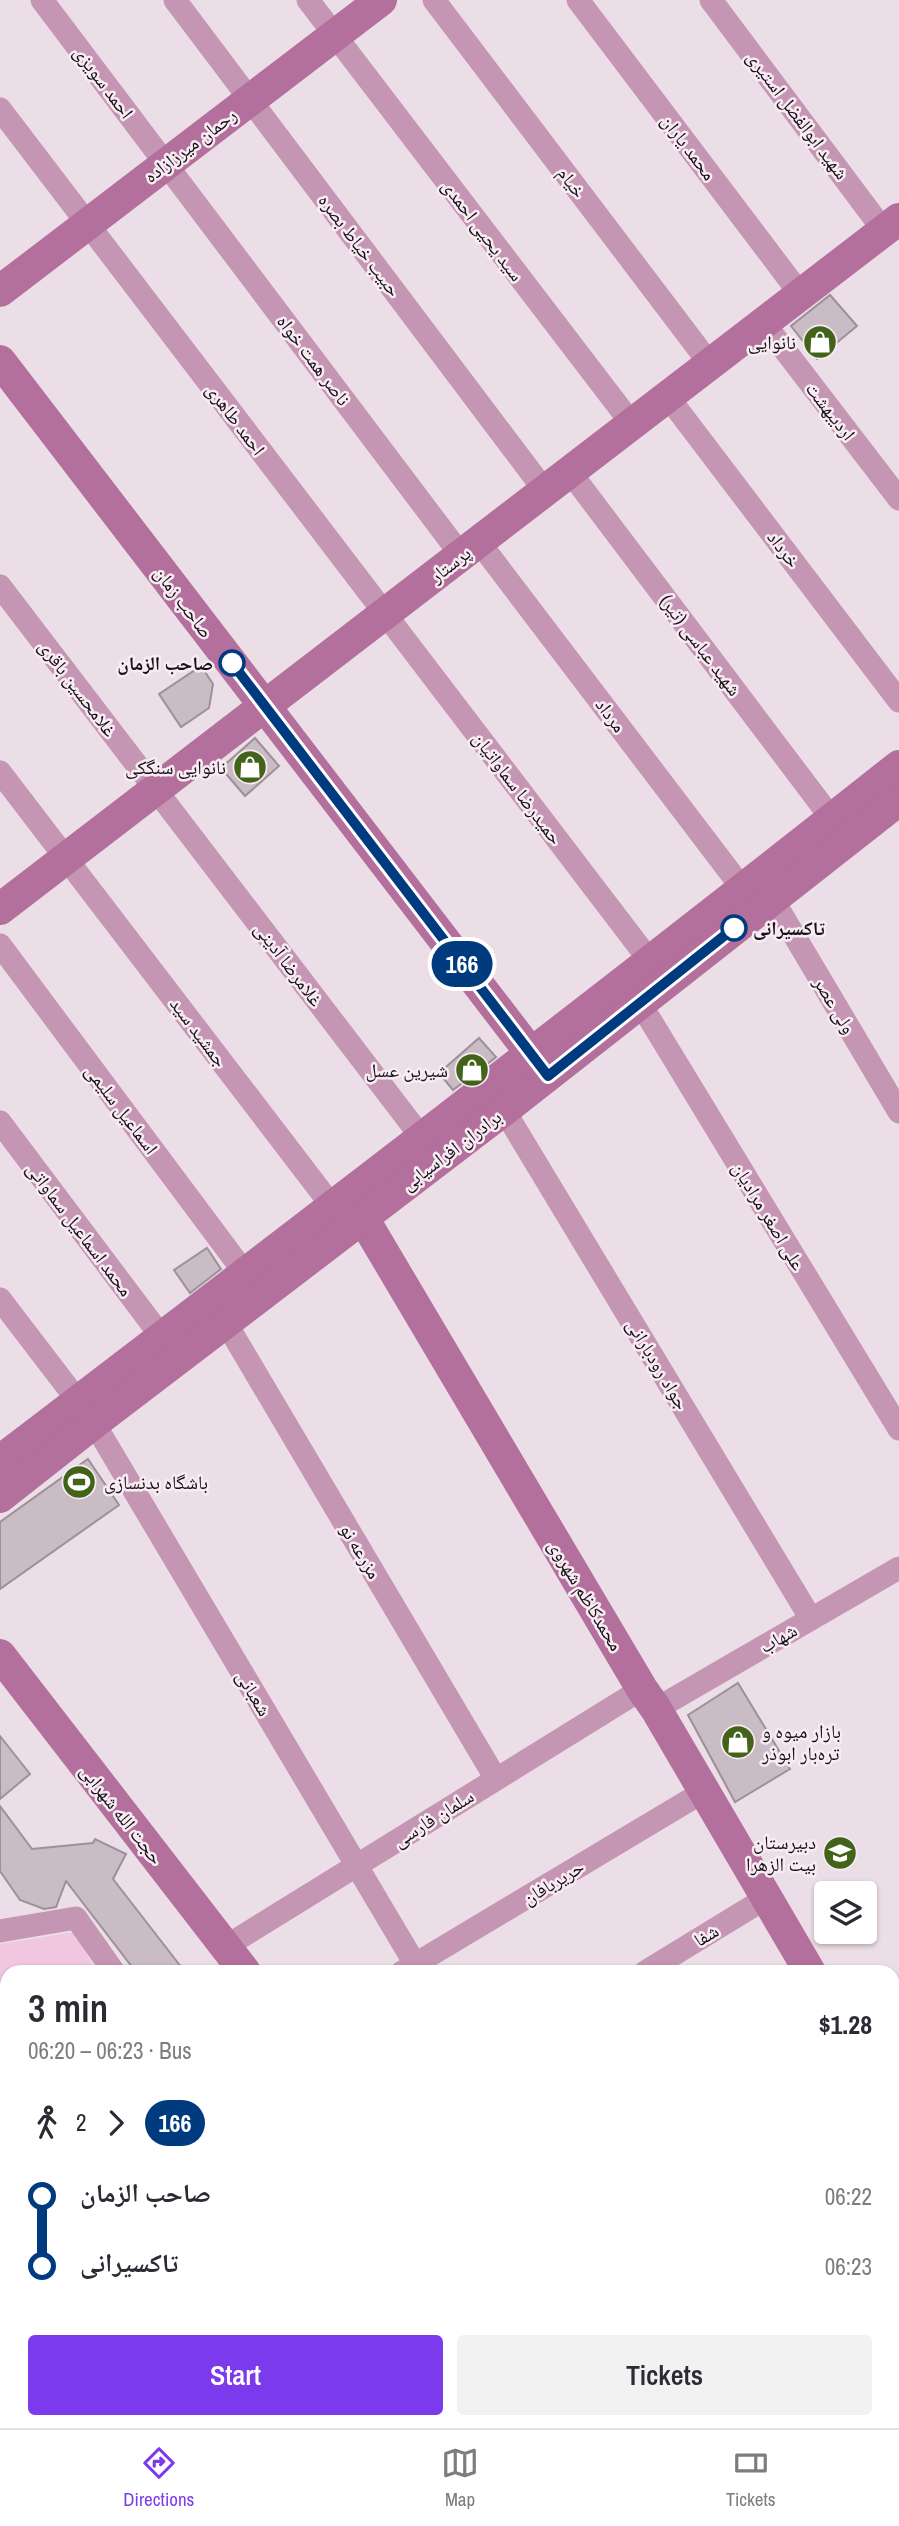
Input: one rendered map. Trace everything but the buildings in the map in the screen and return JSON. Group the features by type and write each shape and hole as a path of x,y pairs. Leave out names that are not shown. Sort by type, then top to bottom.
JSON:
{"street":[{"name":"احمد سویزی","path":"43,0 166,164"},
{"name":"حبیب خیاط بصره","path":"175,0 250,100 558,481"},
{"name":"سید یحیی احمدی","path":"308,0 632,425"},
{"name":"رحمان میرزازاده","path":"0,290 381,0"},
{"name":"خیام","path":"434,0 710,364"},
{"name":"محمد یاران","path":"578,0 801,295"},
{"name":"شهید ابوالفضل استیری","path":"711,0 892,225"},
{"name":"احمد طاهری","path":"0,109 385,614"},
{"name":"ناصر همت خواه","path":"166,164 470,549"},
{"name":"پرستار","path":"0,909 892,225"},
{"name":"اردیبهشت","path":"764,323 899,499"},
{"name":"صاحب زمان","path":"0,361 539,1064"},
{"name":"خرداد","path":"668,397 899,701"},
{"name":"شهید عباسی (تیر)","path":"558,481 832,819"},
{"name":"مرداد","path":"470,549 757,893"},
{"name":"غلامحسین باقری","path":"0,586 156,790"},
{"name":"حمیدرضا سماواتیان","path":"385,614 650,961"},
{"name":"برادران افراسیابی","path":"0,1497 161,1336 422,1138 640,1003 832,819 899,766"},
{"name":"جمشید سید","path":"0,772 332,1206"},
{"name":"غلامرضا آدینی","path":"156,790 422,1138"},
{"name":"برادران افراسیابی","path":"0,1461 86,1412 226,1323 504,1110 539,1064 650,961 899,800"},
{"name":"ولی عصر","path":"757,893 899,1112"},
{"name":"اسماعیل سلیمی","path":"0,946 244,1272"},
{"name":"علی اصغر مرادیان","path":"640,1003 899,1429"},
{"name":"جواد رودبارانی","path":"504,1110 811,1619"},
{"name":"محمد اسماعیل سماواتی","path":"0,1122 161,1336"},
{"name":"محمدکاظم شهروی","path":"363,1218 806,1965"},
{"name":"شعبانی","path":"0,1299 86,1412 356,1866 407,1965"},
{"name":"مزرعه نو","path":"226,1323 496,1779"},
{"name":"شهاب","path":"649,1699 811,1619 899,1568"},
{"name":"حجت الله شهرابی","path":"0,1655 239,1965"},
{"name":"سلمان فارسی","path":"225,1947 496,1779 649,1699"},
{"name":"حریربافان","path":"414,1965 703,1792"},
{"name":"شفا","path":"656,1965 766,1898"},
{"path":"0,1931 76,1918 109,1965"}],"shaded area":[{"path":"75,1932 92,1965 0,1965 0,1944"}],"bus line":[{"name":"166","path":"232,663 548,1076 734,928"}],"place":[{"name":"نانوایی","path":"820,342"},
{"name":"صاحب الزمان","path":"232,663"},
{"name":"نانوایی سنگکی","path":"250,767"},
{"name":"تاکسیرانی","path":"734,928"},
{"name":"شیرین عسل","path":"472,1070"},
{"name":"باشگاه بدنسازی","path":"79,1482"},
{"name":"بازار میوه و تره‌بار ابوذر","path":"738,1742"},
{"name":"دبیرستان بیت الزهرا","path":"840,1853"}]}
